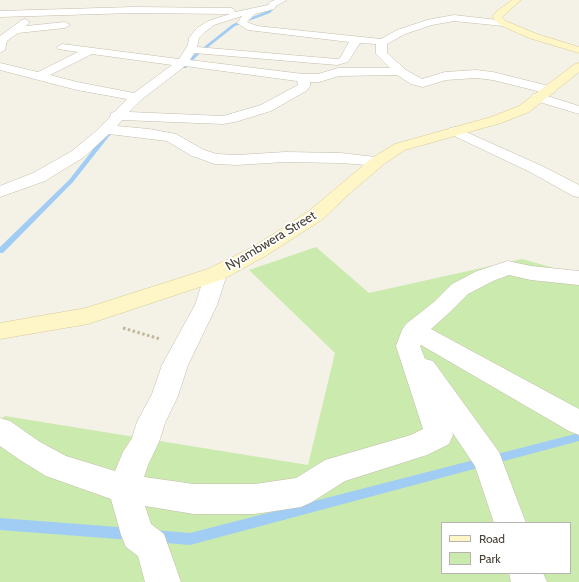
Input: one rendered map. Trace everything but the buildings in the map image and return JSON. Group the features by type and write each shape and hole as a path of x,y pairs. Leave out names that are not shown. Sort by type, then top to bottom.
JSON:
{"street":[{"path":"0,192 39,177 78,154 136,97 182,62 191,50 196,37 211,23 271,7 273,4 283,0"},
{"path":"503,23 497,17 517,0"},
{"path":"58,4 78,11"},
{"path":"0,14 78,11 249,12"},
{"path":"8,33 77,22 78,11"},
{"path":"189,11 219,20"},
{"path":"249,12 242,22 248,27 322,44 357,39 383,42 401,32 430,22 454,18 503,23 533,36 579,50"},
{"path":"0,50 2,40 8,33 25,22 28,13"},
{"path":"196,37 211,38"},
{"path":"191,50 337,62 343,61 357,39"},
{"path":"383,42 381,45 382,54 399,71 410,79 424,83 445,76 476,74 492,76 544,93 579,110"},
{"path":"310,60 322,44"},
{"path":"62,46 303,78 319,78 333,72 399,71"},
{"path":"39,76 92,50"},
{"path":"0,66 93,90 136,97"},
{"name":"Nyambwera Street","path":"0,331 88,316 216,274 260,251 316,215 344,189 378,161 400,147 496,120 524,109 579,66"},
{"path":"116,116 223,120 235,118 266,108 302,88 304,86 303,78"},
{"path":"105,129 149,133 171,137 198,153 215,159 237,160 285,157 341,158 378,161"},
{"path":"455,131 536,169 579,192"},
{"path":"411,338 460,289 485,276 508,268 531,273 579,278"},
{"path":"163,582 152,546 138,535 124,488 134,461 145,442 151,422 165,396 175,366 206,305 216,274"},
{"path":"411,338 579,423"},
{"path":"0,430 30,451 57,466 98,481 124,488 194,499 255,499 301,492 336,470 417,446 439,434 411,338"},
{"path":"411,338 488,461 510,522"}],"path":[{"path":"88,316 184,347"}],"green space":[{"path":"316,247 369,293 522,259 579,275 579,582 0,582 0,420 5,416 308,465 335,353 249,270"}],"waterway":[{"path":"184,67 196,55 234,25 269,12 280,0"},
{"path":"0,251 71,181 115,125"},
{"path":"154,536 190,539 579,437"},
{"path":"0,524 131,534"}]}
